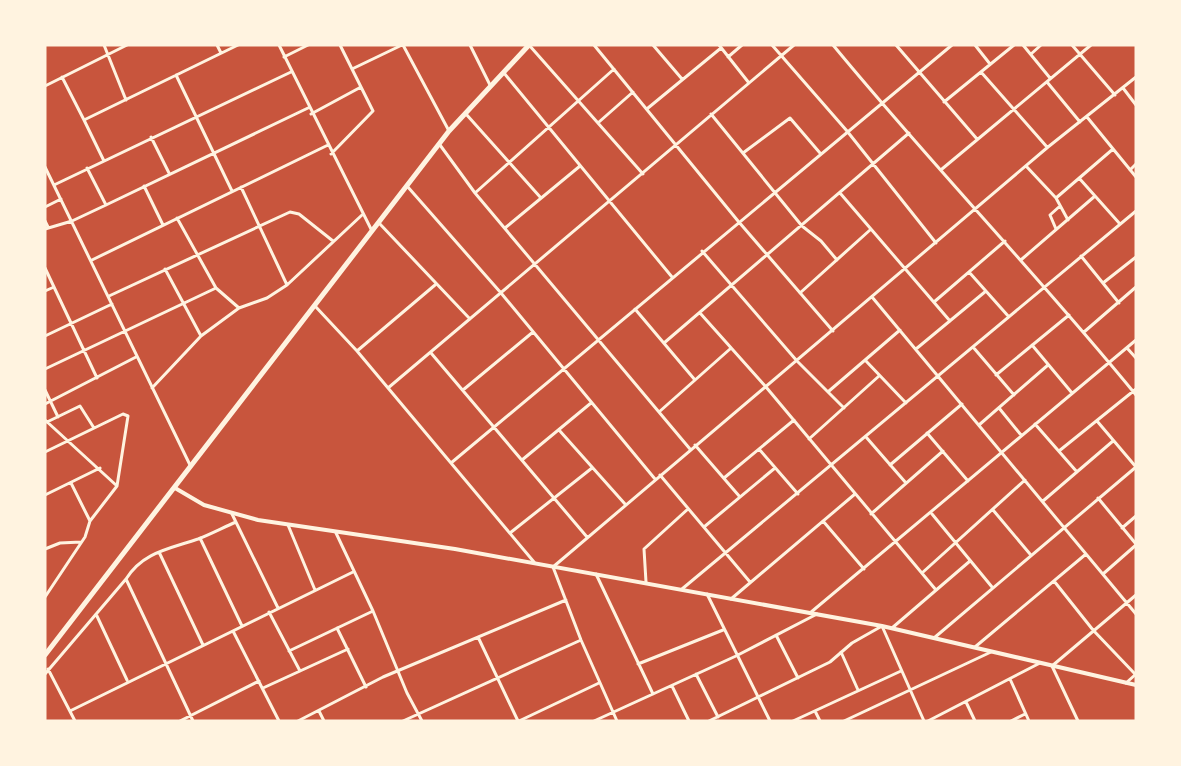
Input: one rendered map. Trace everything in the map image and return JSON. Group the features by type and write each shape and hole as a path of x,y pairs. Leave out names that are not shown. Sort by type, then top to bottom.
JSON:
{"highway":[{"path":"45,654 449,131 529,45"}],"street":[{"path":"104,45 126,100"},
{"path":"45,86 127,45"},
{"path":"217,45 221,53"},
{"path":"84,120 238,45"},
{"path":"279,45 308,108 372,232"},
{"path":"284,57 308,45"},
{"path":"332,154 373,111 340,45"},
{"path":"352,69 402,45 449,131"},
{"path":"470,45 490,85"},
{"path":"529,45 643,174"},
{"path":"594,45 648,108 738,221 833,331"},
{"path":"653,45 682,79"},
{"path":"728,57 742,45"},
{"path":"772,45 848,131 936,243"},
{"path":"388,388 794,45"},
{"path":"833,45 881,104 1046,286 1135,391 1059,451"},
{"path":"896,45 977,140"},
{"path":"451,463 738,221 952,45"},
{"path":"975,45 990,64"},
{"path":"944,102 1014,45"},
{"path":"1023,45 1080,122"},
{"path":"1031,54 1041,45"},
{"path":"1072,45 1115,95"},
{"path":"942,169 1090,45"},
{"path":"648,108 720,46 749,83"},
{"path":"475,193 614,69"},
{"path":"54,185 194,116 291,72"},
{"path":"502,72 672,277"},
{"path":"981,72 1048,147"},
{"path":"176,75 232,191"},
{"path":"62,77 104,161"},
{"path":"554,567 625,504 833,331 1048,147 1136,77"},
{"path":"311,114 361,87"},
{"path":"1123,88 1136,105"},
{"path":"599,122 633,92"},
{"path":"45,221 46,228 72,221 308,108"},
{"path":"464,113 542,198"},
{"path":"711,114 802,226 821,241 837,260"},
{"path":"1087,117 1136,177"},
{"path":"743,153 790,118 820,153"},
{"path":"664,343 909,133"},
{"path":"151,137 169,173"},
{"path":"439,144 475,193 690,450"},
{"path":"91,260 328,145"},
{"path":"1056,198 1113,149"},
{"path":"1130,170 1136,164"},
{"path":"505,228 580,166"},
{"path":"1026,166 1056,198 1068,220"},
{"path":"45,168 191,466"},
{"path":"87,168 106,205"},
{"path":"1079,178 1120,224"},
{"path":"144,185 163,225"},
{"path":"407,186 501,293 655,479"},
{"path":"241,187 287,285"},
{"path":"840,193 950,321"},
{"path":"1022,259 1095,196"},
{"path":"45,207 61,199"},
{"path":"1056,230 1050,215 1060,206"},
{"path":"682,589 1136,211"},
{"path":"109,296 260,225 296,212 333,241"},
{"path":"152,388 201,336 239,308 267,298 287,285 362,215"},
{"path":"177,218 216,288 239,308"},
{"path":"379,223 435,285 470,319"},
{"path":"800,292 871,230"},
{"path":"934,302 1005,241"},
{"path":"702,252 797,361 844,408"},
{"path":"1082,256 1119,303"},
{"path":"1103,284 1136,257"},
{"path":"45,268 98,378"},
{"path":"165,269 201,336"},
{"path":"969,272 1009,317"},
{"path":"357,351 435,285"},
{"path":"45,291 54,287"},
{"path":"1084,332 1136,287"},
{"path":"45,369 216,288"},
{"path":"916,349 986,291"},
{"path":"872,297 1136,614"},
{"path":"45,336 112,304"},
{"path":"315,306 357,351 535,564"},
{"path":"635,309 695,380"},
{"path":"700,313 766,387 936,590"},
{"path":"996,375 1069,314"},
{"path":"829,391 900,330"},
{"path":"463,390 533,332"},
{"path":"810,613 1136,340"},
{"path":"1032,345 1072,393"},
{"path":"973,347 1014,395"},
{"path":"1127,348 1136,358"},
{"path":"659,412 730,349"},
{"path":"431,352 587,537"},
{"path":"45,404 136,357"},
{"path":"865,360 906,404"},
{"path":"979,425 1048,365"},
{"path":"809,439 879,376"},
{"path":"45,390 58,417"},
{"path":"522,460 591,403"},
{"path":"890,465 962,404"},
{"path":"46,421 81,406 94,428"},
{"path":"999,408 1021,435"},
{"path":"45,452 123,414 128,416 117,486 90,521 86,536 45,597"},
{"path":"724,478 794,420"},
{"path":"46,421 117,486"},
{"path":"934,638 992,586 1136,467 1096,421"},
{"path":"1035,424 1077,472"},
{"path":"559,430 625,504"},
{"path":"927,433 968,481"},
{"path":"866,437 906,483"},
{"path":"1043,501 1113,441"},
{"path":"695,445 740,497"},
{"path":"759,449 798,494"},
{"path":"871,514 943,451"},
{"path":"45,495 100,468"},
{"path":"510,533 592,468"},
{"path":"704,527 775,468"},
{"path":"660,475 750,582"},
{"path":"922,573 1025,480"},
{"path":"71,483 90,521"},
{"path":"175,488 196,502 232,514 336,533 455,549 882,626 1136,685"},
{"path":"730,599 855,494"},
{"path":"1098,498 1136,544 1103,573"},
{"path":"646,582 644,549 688,509"},
{"path":"993,510 1030,554"},
{"path":"931,513 992,586"},
{"path":"232,514 278,608"},
{"path":"1122,528 1136,516"},
{"path":"823,521 864,569"},
{"path":"45,674 138,563 159,552 200,538 236,522"},
{"path":"288,525 315,590"},
{"path":"336,533 400,671 407,693 422,721"},
{"path":"200,538 242,626"},
{"path":"45,549 60,543 81,542"},
{"path":"159,552 203,645"},
{"path":"975,647 1087,554"},
{"path":"892,628 970,561"},
{"path":"554,567 581,640 617,721"},
{"path":"70,711 353,572"},
{"path":"596,574 653,694"},
{"path":"126,579 194,721"},
{"path":"1054,581 1093,630 1136,674 1126,682"},
{"path":"707,594 770,721"},
{"path":"1052,666 1136,595"},
{"path":"298,721 400,671 566,600"},
{"path":"289,651 373,611"},
{"path":"269,612 300,671"},
{"path":"96,614 128,681"},
{"path":"594,721 736,656 817,614"},
{"path":"712,720 830,662 841,652 882,626"},
{"path":"882,626 900,670 926,721 1040,663"},
{"path":"337,628 366,687"},
{"path":"638,664 723,629"},
{"path":"233,631 279,721"},
{"path":"776,635 798,678"},
{"path":"478,637 518,721 599,683"},
{"path":"403,721 581,640"},
{"path":"263,688 348,649"},
{"path":"844,721 992,651"},
{"path":"841,652 858,690"},
{"path":"1052,666 1077,719 1069,721"},
{"path":"48,669 75,721"},
{"path":"793,721 900,670"},
{"path":"696,674 718,717"},
{"path":"1010,680 1029,721"},
{"path":"180,721 259,681"},
{"path":"672,686 689,721"},
{"path":"966,702 975,721"},
{"path":"319,711 324,721"},
{"path":"815,711 820,721"},
{"path":"1011,721 1026,714"}]}
